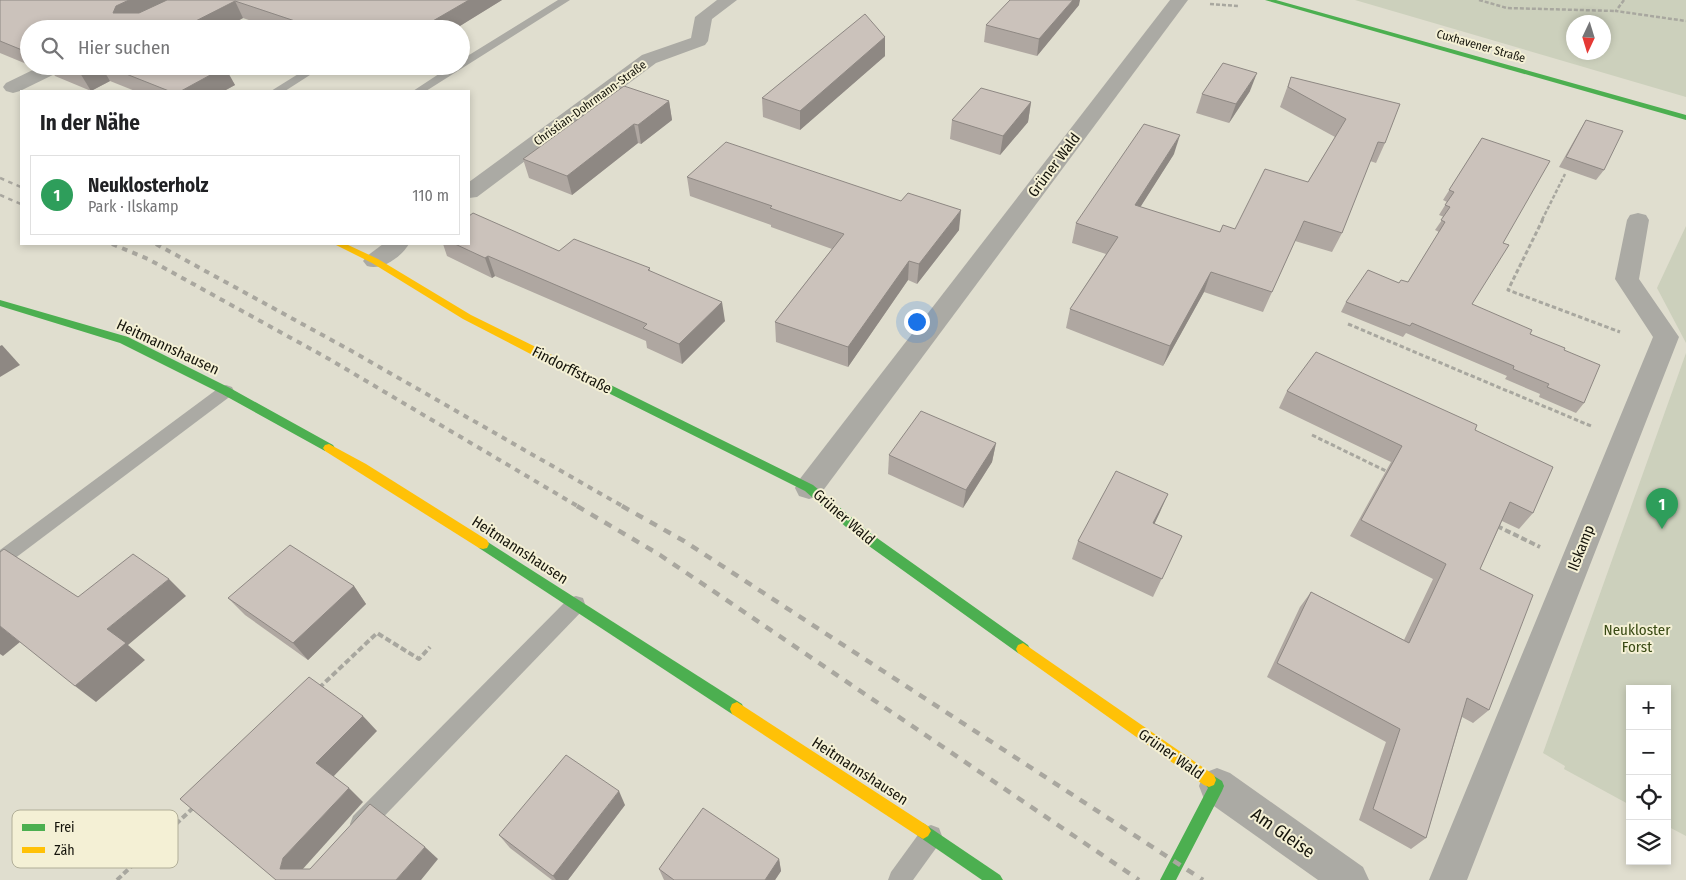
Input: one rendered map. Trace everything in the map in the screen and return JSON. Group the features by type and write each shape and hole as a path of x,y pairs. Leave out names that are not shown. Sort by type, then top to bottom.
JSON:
{"street":[{"name":"Christian-Dohrmann-Straße","path":"470,191 649,59 699,41 704,17 728,0"},
{"name":"Grüner Wald","path":"1168,880 1217,786 866,537 809,488 1179,0"},
{"name":"Cuxhavener Straße","path":"1268,0 1686,118"},
{"path":"11,87 37,75"},
{"name":"Ilskamp","path":"1448,880 1666,336 1627,279 1638,220"},
{"name":"Findorffstraße","path":"341,245 375,261 467,317 809,488"},
{"path":"375,261 397,245"},
{"name":"Heitmannshausen","path":"4,307 124,340 226,391 362,467 576,604 931,836 994,880"},
{"name":"Am Gleise","path":"1217,786 1350,880"}],"lane":[{"path":"470,60 565,0"},
{"path":"279,90 304,75"},
{"path":"421,90 445,75"},
{"path":"0,560 226,391"},
{"path":"347,839 576,604"},
{"path":"899,880 931,836"}],"path":[{"path":"1479,0 1507,8 1616,11 1686,21"},
{"path":"1616,11 1624,0"},
{"path":"1565,174 1508,290 1661,348"},
{"path":"1348,324 1624,440"},
{"path":"1312,435 1391,474"},
{"path":"1496,525 1575,564"},
{"path":"312,694 377,632 419,659 430,647"},
{"path":"178,822 197,804"},
{"path":"118,880 130,868"}],"green space":[{"path":"1355,0 1686,0 1686,97"},
{"path":"1686,226 1686,343 1657,288"},
{"name":"Neukloster Forst","path":"1686,353 1686,836 1671,828 1671,685 1626,685 1626,803 1564,769 1565,766 1543,753"}],"building":[{"path":"0,0 129,0 116,6 113,13 139,13 167,0 469,0 435,20 292,20 235,1 198,20 20,20 20,49 0,41"},
{"path":"1010,0 1073,0 1039,39 986,25"},
{"path":"865,14 885,37 800,111 762,98"},
{"path":"1223,63 1257,73 1236,104 1202,94"},
{"path":"129,75 210,75 183,90 166,90"},
{"path":"1291,77 1400,104 1385,143 1378,142 1342,233 1304,221 1272,292 1211,272 1170,346 1070,309 1118,237 1076,223 1144,124 1180,135 1135,205 1220,232 1223,225 1235,229 1265,169 1308,182 1346,119 1288,87"},
{"path":"624,86 669,101 638,125 634,124 567,176 523,159"},
{"path":"981,88 1031,102 1003,136 952,120"},
{"path":"1586,120 1623,131 1604,170 1566,157"},
{"path":"1482,138 1550,161 1503,243 1509,245 1472,304 1532,330 1530,334 1600,365 1584,403 1547,387 1549,384 1513,369 1514,366 1412,323 1410,326 1346,302 1368,270 1399,283 1401,280 1408,282 1445,222 1441,220 1450,207 1445,205 1454,192 1449,190"},
{"path":"726,142 901,201 908,193 961,210 919,264 909,261 848,347 775,322 844,234 770,208 772,206 687,177"},
{"path":"473,213 559,251 574,239 650,268 648,270 722,302 679,344 643,328 647,324 488,256 485,258 457,245 470,245 470,215"},
{"path":"1316,352 1477,425 1475,430 1553,467 1533,513 1510,502 1480,569 1533,595 1489,710 1467,698 1426,838 1373,809 1400,729 1277,663 1311,592 1409,643 1446,564 1361,520 1402,446 1287,391"},
{"path":"921,411 996,443 966,490 889,455"},
{"path":"1116,471 1168,494 1153,523 1182,536 1162,579 1078,541"},
{"path":"290,545 354,586 293,643 228,598"},
{"path":"4,549 78,597 133,554 169,579 107,629 126,643 75,686 0,626 0,552"},
{"path":"309,677 363,716 316,763 349,788 283,858 280,869 310,869 370,804 425,847 396,880 276,880 180,799"},
{"path":"566,755 619,791 553,876 499,835"},
{"path":"703,808 779,859 765,880 674,880 659,869"}],"railway":[{"path":"0,178 20,187"},
{"path":"0,195 20,204"},
{"path":"114,245 148,259 329,359 579,507"},
{"path":"158,245 348,349 624,507"},
{"path":"577,506 660,555 1139,880"},
{"path":"622,506 684,541 1203,880"}],"traffic: fast":[{"path":"1268,0 1686,118"},
{"path":"0,303 124,340 226,391 329,448"},
{"path":"548,358 809,488 866,537 1023,649"},
{"path":"483,544 737,709"},
{"path":"1168,880 1217,786 1209,780"},
{"path":"923,831 995,880"}],"traffic: slow":[{"path":"341,245 375,261 467,317 548,358"},
{"path":"329,448 483,544"},
{"path":"1023,649 1209,780"},
{"path":"737,709 923,831"}],"place":[{"name":"Neuklosterholz","path":"1662,529"}]}
